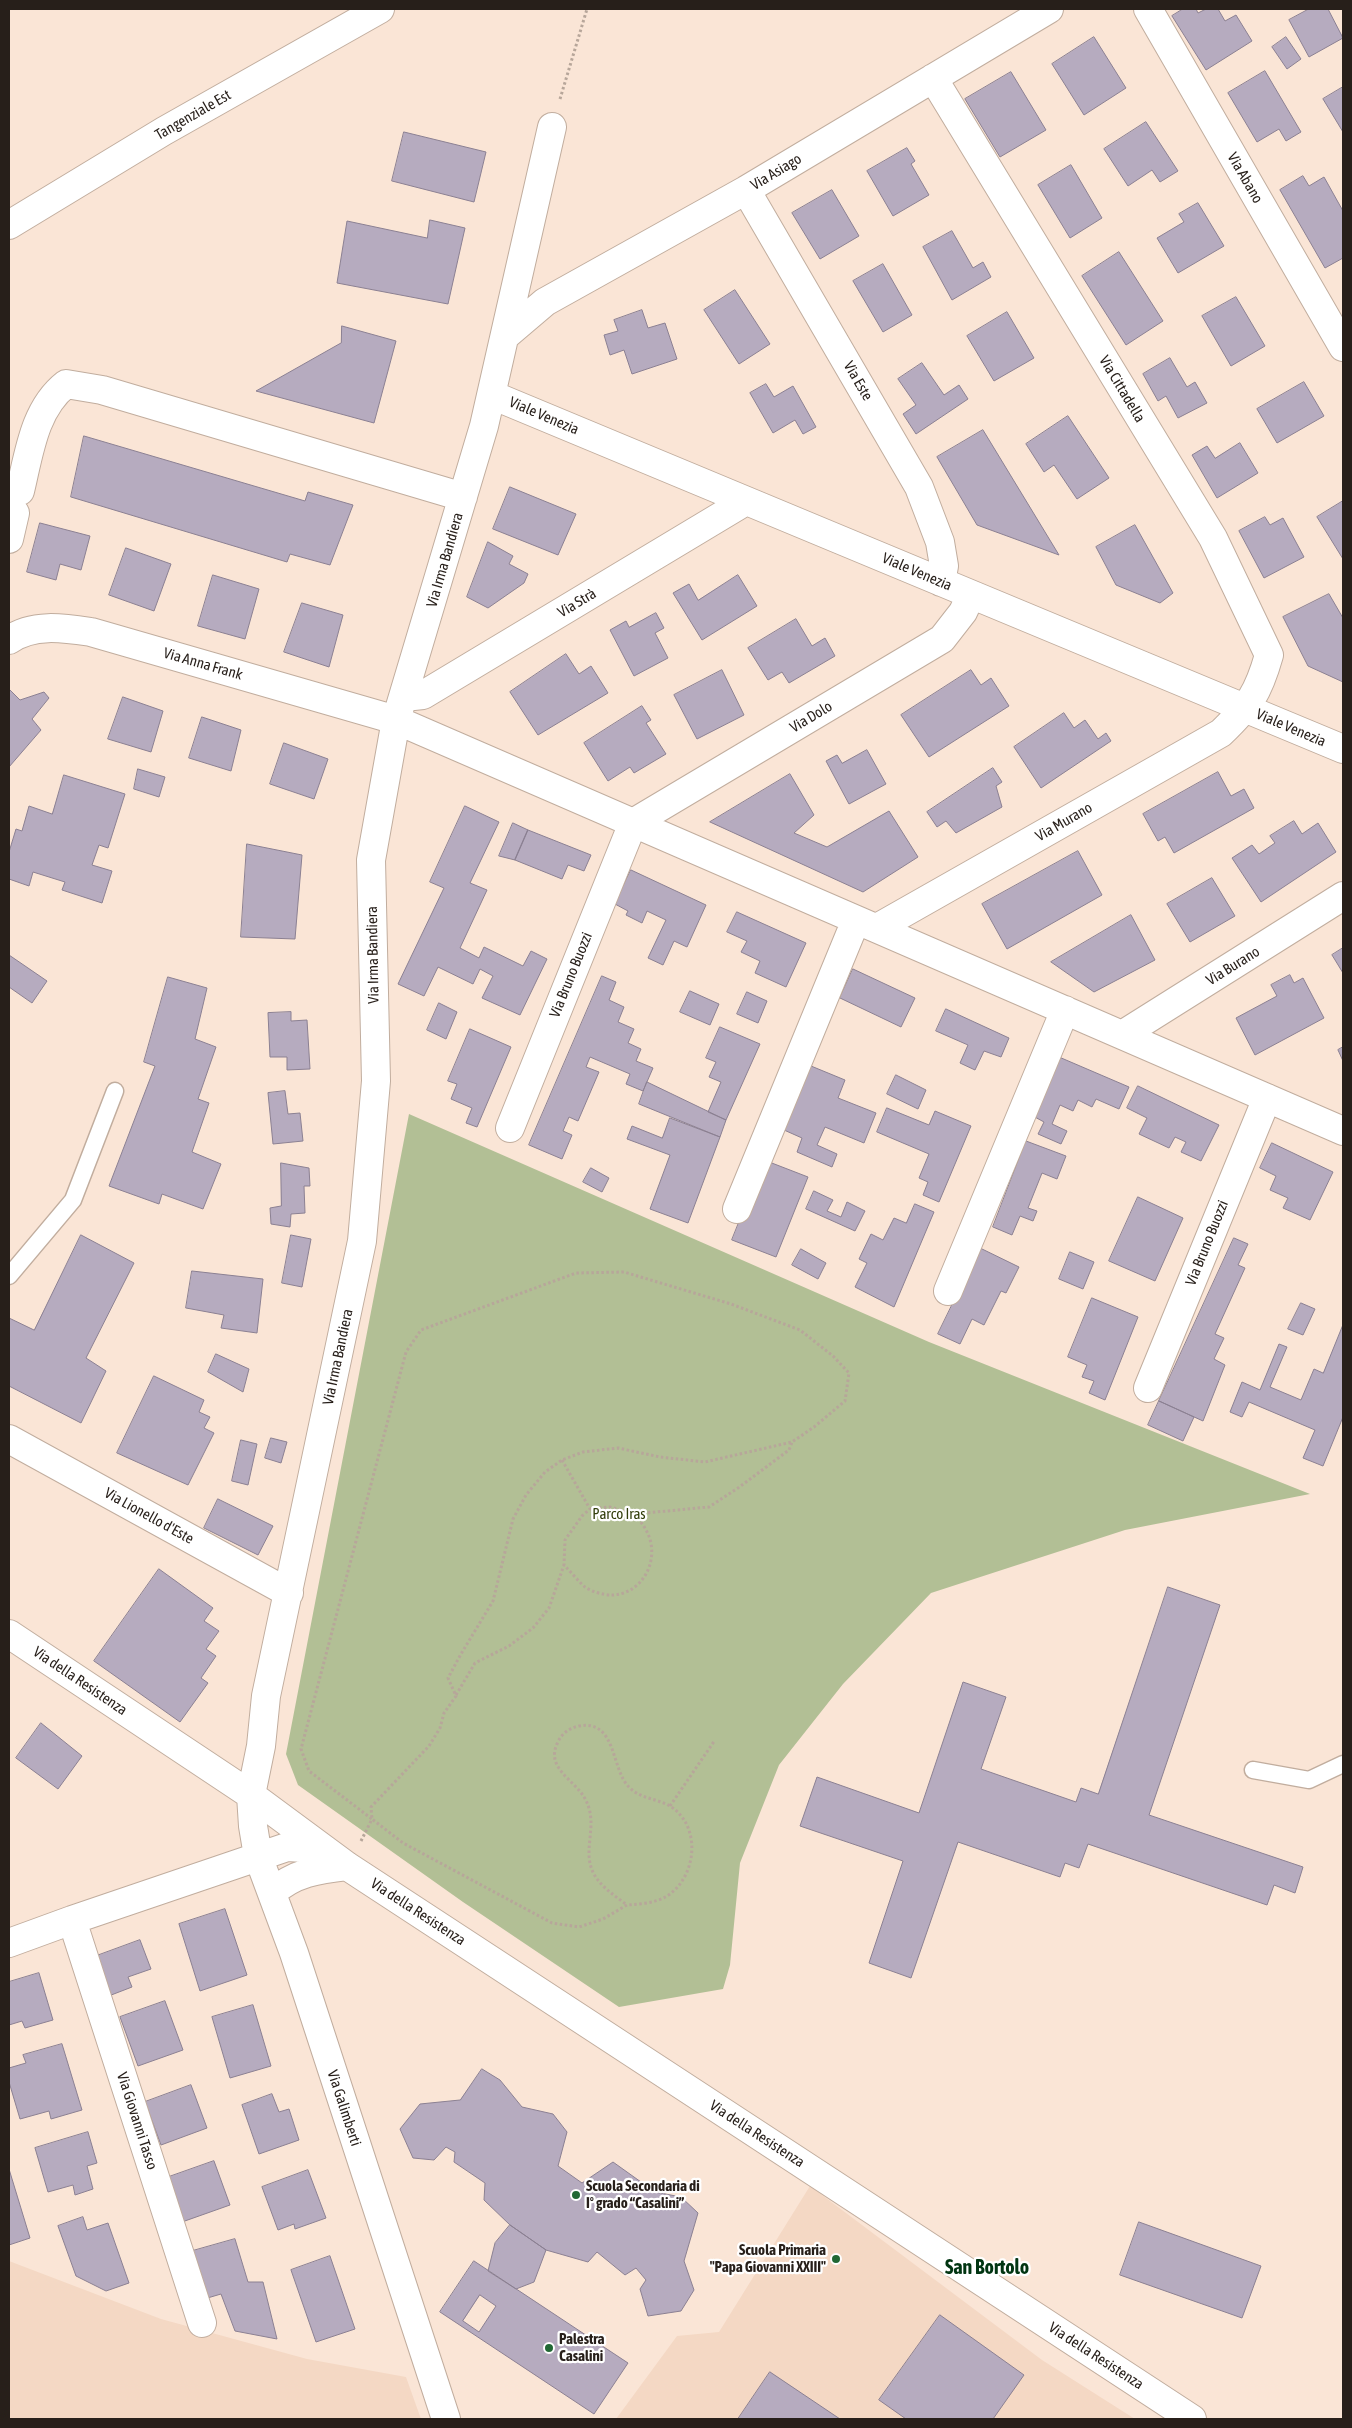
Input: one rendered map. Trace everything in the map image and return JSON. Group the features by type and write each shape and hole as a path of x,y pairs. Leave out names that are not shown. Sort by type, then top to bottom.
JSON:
{"street":[{"name":"Tangenziale Est","path":"9,225 164,131 380,9"},
{"name":"Via Asiago","path":"505,336 545,302 746,190 1049,9"},
{"name":"Via Abano","path":"1148,9 1343,347"},
{"name":"Via Cittadella","path":"933,78 1213,538 1269,655 1262,680 1246,709"},
{"name":"Via Irma Bandiera","path":"251,1795 260,1746 266,1696 362,1241 376,1081 371,860 400,708 492,395 552,127"},
{"name":"Via Este","path":"746,190 919,487 940,542 944,566 941,582"},
{"path":"9,539 35,430 54,393 66,384 111,392 463,497"},
{"name":"Viale Venezia","path":"492,395 1343,749"},
{"name":"Via Strà","path":"400,708 746,501"},
{"name":"Via Dolo","path":"633,823 942,639 963,612 971,595"},
{"name":"Via Anna Frank","path":"9,640 35,630 51,628 91,632 400,708"},
{"path":"400,708 633,823 1343,1131"},
{"name":"Via Murano","path":"866,924 1221,733 1246,709"},
{"name":"Via Bruno Buozzi","path":"510,1128 633,823"},
{"name":"Via Burano","path":"1122,1035 1343,896"},
{"path":"737,1209 866,924"},
{"path":"948,1291 1065,1010"},
{"name":"Via Bruno Buozzi","path":"1148,1388 1267,1098"},
{"name":"Via Lionello d'Este","path":"9,1439 289,1593"},
{"name":"Via della Resistenza","path":"9,1634 251,1795 347,1866 1192,2419"},
{"name":"Via Galimberti","path":"251,1795 253,1826 258,1856 294,1952 446,2419"},
{"path":"9,1943 287,1847 323,1849"},
{"path":"272,1893 282,1884 302,1874 322,1868 347,1866"},
{"name":"Via Giovanni Tasso","path":"72,1920 202,2322"}],"lane":[{"path":"9,1276 73,1200 115,1091"},
{"path":"1253,1770 1309,1780 1343,1764"}],"path":[{"path":"552,127 587,9"},
{"path":"456,1696 448,1678 493,1601 514,1519 526,1495 546,1472 562,1460 584,1452 618,1448 660,1457 705,1462 792,1442 814,1427 845,1401 849,1373 834,1356 800,1330 731,1304 624,1272 576,1273 421,1330 406,1352 301,1749 309,1772 403,1843 552,1923 579,1927 603,1919 627,1905 655,1901 666,1897 684,1880 690,1869 693,1854 691,1838 685,1823 670,1806 645,1798 628,1787 621,1776 611,1744 604,1734 593,1726 572,1727 563,1734 557,1744 554,1755 558,1768 584,1797 588,1808 592,1831 589,1857 591,1869 605,1887 627,1905"},
{"path":"347,1866 372,1819 371,1806 429,1746 440,1728 444,1713 476,1663 509,1646 533,1628 549,1608 564,1565 565,1540 582,1516 590,1509 610,1508 635,1514 709,1507 738,1488 788,1450 792,1442"},
{"path":"562,1460 590,1509"},
{"path":"564,1565 586,1588 605,1595 622,1595 637,1587 649,1571 652,1552 647,1531 635,1514"},
{"path":"670,1806 715,1740"}],"shaded area":[{"name":"Scuola Primaria \"Papa Giovanni XXIII\"","path":"810,2186 1042,2360 1135,2419 616,2419 677,2336 719,2332"},
{"path":"9,2261 161,2319 307,2359 406,2377 421,2419 9,2419"}],"green space":[{"name":"Parco Iras","path":"409,1114 929,1342 1310,1494 1125,1530 931,1593 843,1684 779,1765 740,1863 730,1965 723,1989 619,2007 463,1902 298,1785 286,1754"}],"building":[{"path":"1183,9 1196,9 1198,13 1206,9 1218,9 1225,21 1236,15 1252,41 1206,70 1172,16"},
{"path":"1309,9 1328,9 1343,38 1309,57 1289,20"},
{"path":"1094,37 1126,88 1084,115 1052,64"},
{"path":"1286,37 1301,59 1287,69 1272,47"},
{"path":"1265,71 1301,132 1286,141 1279,129 1257,142 1228,93"},
{"path":"1011,72 1046,130 1000,157 965,99"},
{"path":"1343,87 1343,132 1323,99"},
{"path":"1146,122 1178,171 1160,182 1152,170 1128,186 1104,149"},
{"path":"404,132 486,152 474,202 392,181"},
{"path":"907,148 915,161 911,164 929,195 893,216 867,171"},
{"path":"1071,165 1102,218 1070,238 1038,185"},
{"path":"1303,176 1309,186 1324,177 1343,211 1343,258 1325,268 1280,190"},
{"path":"832,190 859,236 820,259 792,213"},
{"path":"1198,203 1224,246 1178,273 1157,238 1184,222 1179,214"},
{"path":"430,220 465,228 448,304 337,283 347,221 427,238"},
{"path":"952,231 973,268 983,262 991,277 952,300 923,247"},
{"path":"1119,252 1163,321 1126,345 1082,276"},
{"path":"883,264 912,315 883,332 853,281"},
{"path":"735,290 770,344 739,364 704,310"},
{"path":"1236,297 1265,346 1231,366 1202,316"},
{"path":"642,310 648,328 665,323 677,359 632,374 624,350 610,355 604,335 618,331 614,320"},
{"path":"1007,312 1034,358 994,381 967,336"},
{"path":"342,326 396,341 374,423 256,391 341,343"},
{"path":"1170,358 1187,387 1195,382 1207,403 1178,418 1166,396 1158,401 1143,374"},
{"path":"922,363 944,395 959,385 968,399 916,434 903,414 916,405 898,379"},
{"path":"1304,382 1324,416 1277,443 1257,409"},
{"path":"766,384 774,397 793,386 816,427 803,434 795,420 773,433 750,393"},
{"path":"1068,416 1109,478 1077,499 1054,465 1044,472 1026,444"},
{"path":"983,430 1059,555 977,525 937,457"},
{"path":"84,436 305,501 308,492 353,505 330,565 290,554 287,562 71,497"},
{"path":"1240,443 1258,473 1217,498 1192,455 1207,446 1215,458"},
{"path":"510,487 576,514 558,555 493,529"},
{"path":"1343,501 1343,559 1317,517"},
{"path":"1265,517 1270,525 1283,518 1304,557 1264,578 1239,531"},
{"path":"40,523 90,536 81,570 60,564 56,580 27,572"},
{"path":"1135,525 1173,593 1160,603 1116,585 1096,547"},
{"path":"488,542 513,556 509,564 528,574 524,583 488,608 467,597"},
{"path":"126,548 171,564 154,611 109,595"},
{"path":"213,575 259,589 245,639 198,626"},
{"path":"738,575 757,606 702,640 673,593 689,584 698,600"},
{"path":"1329,594 1343,618 1343,682 1308,666 1283,617"},
{"path":"302,603 343,615 329,667 284,652"},
{"path":"656,613 664,628 655,633 668,658 634,676 610,630 626,621 629,627"},
{"path":"796,619 812,646 825,638 835,656 789,683 782,672 768,680 748,648"},
{"path":"566,654 579,674 591,666 608,693 538,735 510,692"},
{"path":"722,670 744,715 697,739 674,695"},
{"path":"971,670 981,685 991,678 1009,706 929,757 901,715"},
{"path":"9,689 20,700 44,692 49,698 32,719 41,730 9,767"},
{"path":"123,697 163,711 151,752 108,739"},
{"path":"642,706 651,720 646,723 666,754 634,773 630,767 608,781 584,743"},
{"path":"1064,713 1074,728 1085,720 1098,739 1106,733 1111,741 1041,788 1014,747"},
{"path":"202,717 241,730 231,771 189,758"},
{"path":"284,743 328,759 314,799 270,784"},
{"path":"867,750 886,784 849,804 826,761 837,755 842,763"},
{"path":"993,768 1002,782 996,786 1002,807 956,833 946,821 937,827 927,812"},
{"path":"138,769 165,777 159,797 134,789"},
{"path":"1218,772 1231,796 1244,789 1254,808 1174,853 1165,837 1158,841 1143,814"},
{"path":"790,774 814,815 794,833 827,847 889,811 918,857 863,892 710,822"},
{"path":"64,775 125,794 108,848 99,845 92,865 112,871 102,903 62,890 65,882 33,872 29,886 9,879 9,852 16,829 22,831 29,806 52,814"},
{"path":"465,806 499,822 470,883 487,890 460,948 479,958 484,947 523,966 531,951 547,959 520,1015 482,998 493,976 480,969 473,984 438,967 424,996 398,984 444,888 430,882"},
{"path":"1294,821 1302,834 1318,823 1336,852 1261,902 1232,858 1252,845 1259,854 1275,843 1270,836"},
{"path":"513,823 528,830 515,860 499,856"},
{"path":"528,830 591,855 584,871 568,865 562,879 515,860"},
{"path":"247,844 302,855 295,939 241,937"},
{"path":"1078,851 1102,895 1007,949 982,904"},
{"path":"631,870 706,905 687,947 674,941 663,965 648,958 666,920 647,911 642,923 626,915 628,911 615,904"},
{"path":"1212,878 1235,916 1190,942 1167,904"},
{"path":"737,912 806,943 786,987 755,973 760,961 741,952 747,941 727,932"},
{"path":"1131,915 1155,960 1094,992 1051,962"},
{"path":"1343,948 1343,973 1332,955"},
{"path":"9,955 47,981 32,1003 9,987"},
{"path":"853,969 915,998 901,1027 840,998"},
{"path":"1290,975 1294,983 1303,978 1324,1018 1255,1055 1236,1018 1277,996 1271,985"},
{"path":"602,976 616,982 609,1000 624,1007 618,1022 634,1029 628,1043 641,1049 636,1061 653,1068 643,1091 626,1084 630,1074 590,1057 586,1067 599,1072 578,1121 569,1117 563,1131 572,1135 562,1159 529,1145"},
{"path":"168,977 207,988 195,1039 216,1047 198,1099 209,1103 192,1152 221,1164 203,1209 162,1194 159,1204 109,1186 155,1066 144,1062"},
{"path":"690,991 719,1004 710,1025 680,1012"},
{"path":"747,992 767,1001 758,1023 737,1014"},
{"path":"439,1003 457,1012 446,1039 427,1030"},
{"path":"946,1009 1009,1038 1001,1057 984,1051 975,1070 960,1063 968,1045 936,1031"},
{"path":"291,1012 291,1021 307,1020 310,1069 287,1070 287,1057 270,1057 268,1013"},
{"path":"720,1027 760,1044 726,1120 708,1112 721,1082 709,1077 716,1062 706,1058"},
{"path":"470,1029 511,1047 477,1127 466,1123 472,1108 451,1099 457,1084 448,1081"},
{"path":"1343,1047 1343,1061 1338,1050"},
{"path":"1059,1057 1129,1087 1119,1109 1096,1099 1092,1107 1078,1100 1073,1111 1060,1105 1052,1124 1067,1131 1061,1144 1038,1134 1044,1122 1033,1116"},
{"path":"811,1066 845,1080 838,1098 876,1113 864,1143 825,1127 817,1145 837,1154 832,1167 797,1152 802,1138 784,1130"},
{"path":"896,1075 926,1090 918,1109 887,1094"},
{"path":"647,1082 726,1120 720,1137 639,1104"},
{"path":"1138,1086 1219,1125 1201,1161 1181,1152 1186,1142 1175,1137 1169,1148 1139,1134 1147,1118 1127,1108"},
{"path":"285,1091 288,1114 300,1113 303,1141 273,1144 268,1093"},
{"path":"887,1108 929,1125 935,1111 971,1126 939,1202 923,1195 928,1182 919,1178 929,1154 877,1132"},
{"path":"670,1118 720,1137 688,1223 650,1209 670,1155 627,1139 632,1126 662,1138"},
{"path":"1026,1141 1066,1156 1057,1179 1042,1173 1028,1208 1037,1211 1033,1221 1020,1216 1012,1235 993,1227"},
{"path":"1272,1143 1333,1172 1310,1220 1283,1208 1288,1198 1270,1190 1276,1176 1260,1168"},
{"path":"764,1160 808,1177 776,1257 732,1240"},
{"path":"281,1163 309,1168 310,1186 304,1186 305,1213 291,1214 290,1227 271,1224 270,1208 281,1206"},
{"path":"591,1168 609,1178 602,1192 583,1182"},
{"path":"814,1191 833,1200 827,1211 841,1217 847,1202 865,1211 855,1231 806,1209"},
{"path":"1138,1197 1183,1218 1155,1281 1109,1261"},
{"path":"915,1204 934,1212 894,1307 855,1287 867,1263 859,1259 871,1234 883,1240 894,1218 906,1223"},
{"path":"81,1235 134,1263 86,1358 106,1371 81,1423 9,1386 9,1318 34,1330"},
{"path":"291,1235 311,1239 302,1287 282,1283"},
{"path":"1234,1238 1248,1244 1238,1265 1245,1268 1215,1334 1224,1338 1214,1359 1225,1365 1203,1421 1159,1401"},
{"path":"980,1248 1019,1267 1006,1293 1001,1291 984,1325 972,1319 960,1344 938,1334"},
{"path":"801,1249 826,1263 818,1279 792,1265"},
{"path":"1070,1252 1094,1262 1083,1289 1059,1279"},
{"path":"192,1271 263,1279 257,1333 221,1328 224,1315 186,1308"},
{"path":"1092,1298 1138,1317 1105,1400 1089,1393 1094,1381 1082,1377 1087,1365 1068,1357"},
{"path":"1301,1303 1315,1309 1303,1335 1288,1329"},
{"path":"1343,1325 1343,1417 1323,1466 1303,1458 1315,1430 1249,1402 1242,1417 1230,1412 1242,1382 1260,1390 1279,1344 1287,1347 1270,1387 1301,1400 1314,1369 1323,1373"},
{"path":"216,1354 249,1369 243,1392 208,1372"},
{"path":"154,1376 204,1400 199,1412 210,1417 204,1428 214,1433 188,1485 117,1453"},
{"path":"1159,1401 1194,1417 1183,1441 1148,1425"},
{"path":"271,1438 287,1442 281,1463 265,1458"},
{"path":"241,1440 257,1444 248,1485 232,1481"},
{"path":"218,1499 273,1526 258,1555 204,1528"},
{"path":"159,1569 213,1608 204,1621 219,1631 206,1649 216,1656 201,1678 208,1683 180,1722 94,1661"},
{"path":"1168,1587 1220,1605 1149,1815 1303,1867 1295,1893 1274,1885 1267,1905 1088,1844 1079,1868 1065,1863 1060,1877 958,1842 911,1978 869,1963 903,1861 800,1826 817,1777 919,1813 963,1682 1006,1697 981,1769 1076,1802 1081,1788 1098,1794"},
{"path":"41,1723 82,1756 58,1789 16,1758"},
{"path":"225,1909 247,1975 200,1991 179,1924"},
{"path":"140,1940 151,1969 128,1977 132,1987 106,1997 91,1958"},
{"path":"39,1973 53,2020 25,2028 22,2021 9,2025 9,1982"},
{"path":"165,2001 183,2050 138,2066 120,2017"},
{"path":"253,2005 271,2066 230,2078 212,2017"},
{"path":"62,2044 82,2110 51,2119 49,2111 20,2119 9,2082 9,2068 26,2063 23,2055"},
{"name":"Scuola Secondaria di I° grado “Casalini”","path":"482,2069 500,2080 522,2107 553,2114 567,2132 558,2166 582,2183 613,2162 655,2192 681,2197 698,2213 684,2261 694,2290 681,2311 648,2316 640,2289 646,2280 636,2268 625,2275 597,2252 588,2262 546,2250 510,2225 484,2200 485,2183 454,2162 455,2152 446,2147 434,2160 413,2158 400,2129 420,2104 460,2100"},
{"path":"191,2085 207,2128 161,2145 145,2102"},
{"path":"272,2094 279,2112 289,2109 299,2140 259,2154 242,2105"},
{"path":"88,2132 97,2163 87,2166 93,2189 75,2195 73,2185 48,2192 35,2148"},
{"path":"214,2161 230,2205 182,2222 166,2178"},
{"path":"9,2169 30,2238 9,2245"},
{"path":"308,2170 326,2218 295,2229 294,2224 278,2230 262,2187"},
{"path":"83,2217 87,2230 108,2223 129,2283 106,2291 76,2276 58,2226"},
{"path":"1139,2222 1261,2266 1242,2318 1120,2275"},
{"path":"510,2225 546,2250 534,2282 516,2289 488,2271 495,2243"},
{"path":"235,2239 248,2282 263,2282 277,2339 235,2331 221,2294 204,2299 189,2252"},
{"path":"330,2256 355,2329 316,2342 291,2270"},
{"name":"Palestra Casalini","path":"474,2261 628,2363 594,2414 440,2312","holes":["480,2295 496,2306 479,2332 463,2321"]},
{"path":"940,2315 1024,2375 993,2419 906,2419 879,2400"},
{"path":"770,2372 840,2419 738,2419"}],"place":[{"name":"Scuola Secondaria di I° grado “Casalini”","path":"576,2195"},
{"name":"Scuola Primaria \"Papa Giovanni XXIII\"","path":"836,2259"},
{"name":"Palestra Casalini","path":"549,2348"}],"district":[{"name":"San Bortolo","path":"987,2268"}]}
